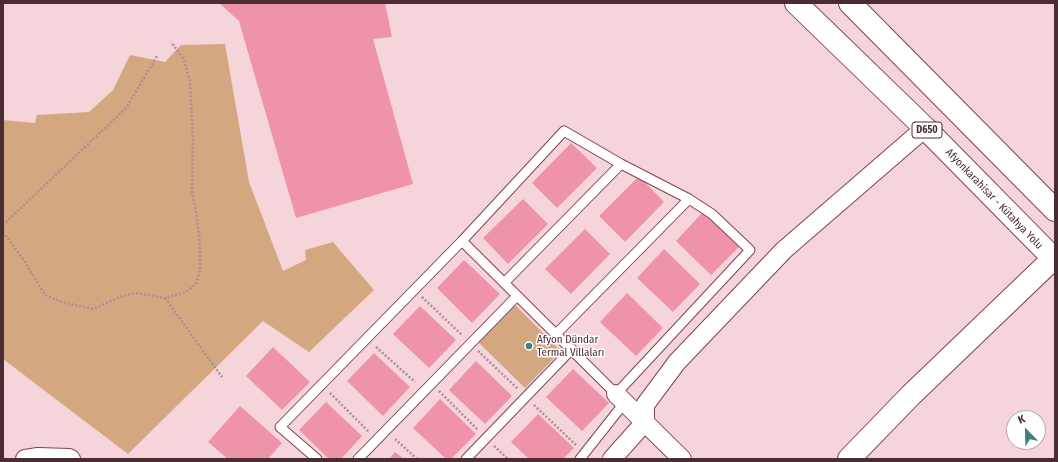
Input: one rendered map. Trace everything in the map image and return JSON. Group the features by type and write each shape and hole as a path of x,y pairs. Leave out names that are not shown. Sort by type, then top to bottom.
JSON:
{"main road":[{"name":"Afyonkarahisar - Kütahya Yolu","path":"796,3 925,128 1054,258"},
{"path":"850,3 1055,210"},
{"path":"849,459 911,396 1054,258"}],"street":[{"path":"612,459 645,422 645,405 677,362 784,250 925,128"},
{"path":"620,398 682,459"},
{"path":"25,459 38,457 71,459"}],"lane":[{"path":"317,459 280,427 462,241 564,131 621,164 689,199 712,214 750,250 620,398 580,459"},
{"path":"504,282 621,164"},
{"path":"556,334 689,199"},
{"path":"462,241 620,398"},
{"path":"358,459 517,296"},
{"path":"466,459 572,349"}],"path":[{"path":"3,232 25,262 45,295 62,302 93,309 120,297 136,293 165,298 186,292 196,284 200,270 200,251 197,218 192,192 193,139 190,81 183,58 171,42"},
{"path":"3,225 126,108 157,56"},
{"path":"415,289 577,445"},
{"path":"165,298 222,377"},
{"path":"367,338 424,391"},
{"path":"432,384 508,459"},
{"path":"321,385 377,440"},
{"path":"386,430 418,459"}],"shaded area":[{"path":"225,44 249,182 283,271 306,260 305,250 333,242 374,290 309,352 263,321 128,454 3,359 3,120 35,123 37,115 89,112 113,90 130,55 165,62 181,45"},
{"path":"515,305 561,351 525,388 478,342"}],"building":[{"path":"219,3 385,3 392,37 373,39 413,184 296,218 239,21"},
{"path":"571,143 597,168 557,208 532,183"},
{"path":"639,176 664,202 625,242 599,216"},
{"path":"523,199 548,224 508,264 483,238"},
{"path":"703,212 739,247 711,275 676,241"},
{"path":"585,229 610,254 571,294 545,269"},
{"path":"664,249 700,284 673,312 637,278"},
{"path":"464,260 500,294 472,323 437,288"},
{"path":"627,293 663,328 636,356 600,322"},
{"path":"420,306 456,340 429,368 393,334"},
{"path":"273,347 310,382 282,410 246,376"},
{"path":"374,353 410,387 383,416 347,381"},
{"path":"476,361 512,396 485,424 449,390"},
{"path":"573,369 609,403 582,431 546,397"},
{"path":"440,399 476,434 451,459 446,459 413,428"},
{"path":"326,402 362,436 341,459 329,459 299,430"},
{"path":"240,406 282,443 268,459 228,459 208,442"},
{"path":"538,414 574,448 563,459 529,459 511,442"},
{"path":"395,452 404,459 389,459"}],"place":[{"name":"Afyon Dündar Termal Villaları","path":"529,346"}]}
